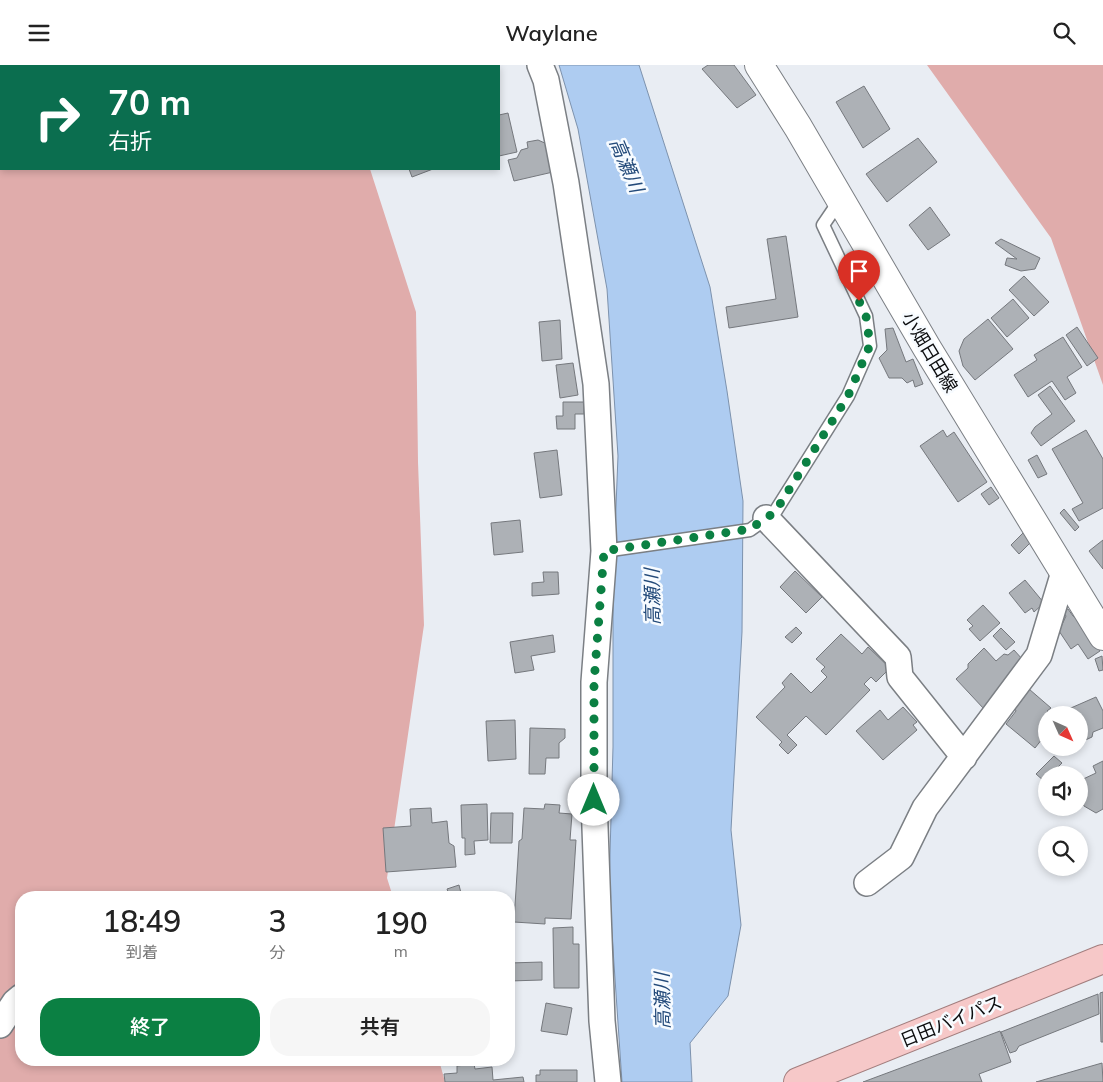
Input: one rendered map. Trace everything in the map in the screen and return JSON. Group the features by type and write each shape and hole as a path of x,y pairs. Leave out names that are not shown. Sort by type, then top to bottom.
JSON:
{"highway":[{"name":"日田バイパス","path":"798,1082 1103,959"}],"main road":[{"name":"小畑日田線","path":"759,65 927,348 1103,636"}],"street":[{"path":"540,65 546,80 566,183 596,384 604,551 594,683 594,800 602,1021 608,1082"},
{"path":"758,524 898,657 900,677 964,757"},
{"path":"868,883 901,857 925,808 1040,655 1064,572"},
{"path":"0,1025 15,1002"}],"lane":[{"path":"604,551 758,524 775,512 848,396 870,345 866,316 824,225 840,201"}],"shaded area":[{"path":"927,65 1103,65 1103,385 1051,238"},
{"path":"0,170 370,170 416,312 418,462 424,625 387,878 391,891 15,891 15,1066 441,1066 445,1082 0,1082"}],"water":[{"name":"高瀬川","path":"559,65 639,65 710,287 743,501 742,632 731,830 741,925 728,996 690,1043 692,1082 622,1082 609,890 613,747 613,582 618,456 607,289 578,129"}],"building":[{"path":"708,65 734,65 756,95 737,108 702,69"},
{"path":"864,86 890,129 863,148 836,102"},
{"path":"508,113 517,152 500,156 500,115"},
{"path":"918,138 937,162 887,202 866,174"},
{"path":"538,140 547,144 553,172 514,181 508,160 517,158 521,150 528,148 527,142"},
{"path":"409,170 430,170 412,177"},
{"path":"930,207 950,235 928,250 909,225"},
{"path":"786,236 798,317 729,328 726,307 776,299 767,239"},
{"path":"1001,239 1040,258 1035,269 1021,271 1005,265 1007,258 1017,259 995,243"},
{"path":"1024,276 1049,302 1034,316 1009,290"},
{"path":"1013,299 1029,318 1007,337 991,318"},
{"path":"988,319 1013,349 975,380 963,366 959,351 964,339"},
{"path":"560,320 562,359 542,361 539,322"},
{"path":"1077,327 1098,358 1087,366 1066,335"},
{"path":"893,328 906,362 913,359 923,384 915,387 913,380 907,383 902,378 889,378 879,358 887,350 885,329"},
{"path":"1063,337 1082,367 1067,377 1076,393 1065,400 1052,381 1028,397 1014,375 1037,360 1034,355"},
{"path":"573,363 578,395 560,398 556,365"},
{"path":"1050,386 1075,421 1041,446 1031,433 1035,427 1052,414 1038,395"},
{"path":"563,402 584,402 584,414 575,414 575,429 557,429 556,416 563,416"},
{"path":"943,430 947,437 954,432 987,482 958,502 920,446"},
{"path":"1086,430 1103,459 1103,508 1079,521 1072,509 1083,503 1052,449"},
{"path":"557,450 562,495 540,498 534,453"},
{"path":"1037,455 1047,474 1038,478 1028,460"},
{"path":"991,487 999,498 989,505 981,494"},
{"path":"1064,509 1079,527 1075,531 1060,513"},
{"path":"520,520 523,552 494,555 491,523"},
{"path":"1023,533 1031,542 1019,554 1011,545"},
{"path":"1103,540 1103,569 1089,551"},
{"path":"795,571 822,597 806,613 780,587"},
{"path":"543,572 558,572 559,594 532,596 532,583 544,582"},
{"path":"1025,580 1044,603 1034,612 1032,608 1025,613 1009,593"},
{"path":"983,605 1000,623 980,641 969,629 973,626 967,620"},
{"path":"1068,609 1080,621 1100,651 1088,659 1078,644 1071,649 1059,631 1066,616 1062,610"},
{"path":"796,627 802,633 792,643 785,637"},
{"path":"1001,628 1015,642 1006,650 993,636"},
{"path":"841,634 862,654 868,647 890,668 876,682 871,677 864,684 870,690 826,735 806,716 787,735 797,745 788,754 779,745 782,742 756,717 785,687 782,683 791,673 811,693 827,677 821,671 825,667 816,659"},
{"path":"553,635 555,652 531,656 534,670 515,673 510,642"},
{"path":"984,648 996,661 1004,654 1008,655 1014,650 1023,660 1019,670 999,688 1002,693 984,709 956,679 968,668 968,664"},
{"path":"1102,656 1103,670 1099,671 1095,659"},
{"path":"1029,689 1049,706 1038,706 1038,744 1035,748 1006,724 1016,711 1014,706"},
{"path":"1096,697 1103,711 1103,728 1093,732 1092,737 1088,739 1088,706 1075,706"},
{"path":"903,707 917,722 913,725 917,730 883,760 856,731 880,710 888,720"},
{"path":"515,720 516,759 488,761 486,721"},
{"path":"530,728 565,729 565,738 559,743 559,758 546,758 545,774 529,774"},
{"path":"1054,756 1062,763 1059,766 1044,766"},
{"path":"1103,761 1103,809 1096,813 1088,808 1088,777 1096,773 1093,766"},
{"path":"487,804 488,840 474,841 475,854 465,855 465,838 462,838 461,805"},
{"path":"545,804 560,805 559,813 572,814 570,840 576,840 571,919 545,918 545,924 515,922 519,841 522,839 524,808 544,809"},
{"path":"431,808 432,823 447,821 449,843 454,846 456,867 386,872 383,828 411,826 410,809"},
{"path":"491,813 513,813 512,843 490,843"},
{"path":"459,885 460,891 448,891 447,889"},
{"path":"573,927 573,944 579,944 579,988 554,988 553,928"},
{"path":"542,962 542,980 515,981 515,963"},
{"path":"1103,992 1103,1042 1101,1042 1100,993"},
{"path":"1098,994 1099,1014 1019,1046 1016,1051 1010,1053 1001,1032"},
{"path":"546,1003 572,1008 567,1035 541,1031"},
{"path":"1000,1031 1011,1062 979,1074 982,1082 863,1082"},
{"path":"1102,1063 1103,1082 1036,1082"},
{"path":"457,1066 474,1066 475,1069 492,1067 493,1080 523,1077 524,1082 445,1082 444,1074 457,1073"},
{"path":"540,1070 577,1070 577,1082 536,1082 536,1075 540,1075"}],"route":[{"path":"594,800 594,683 604,551 750,529 775,512 848,396 870,345 866,316 859,301"}]}
